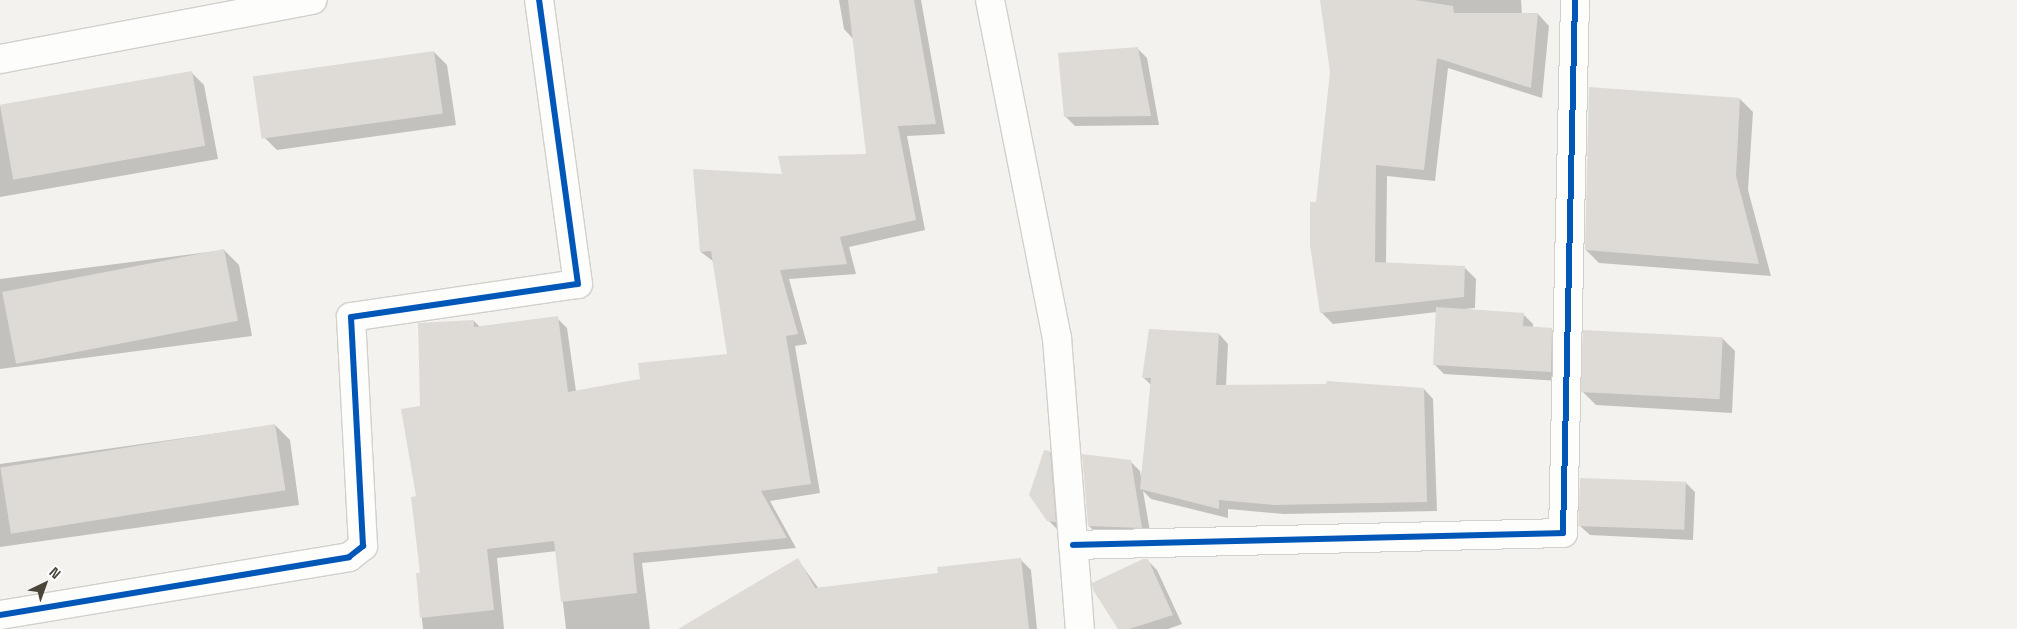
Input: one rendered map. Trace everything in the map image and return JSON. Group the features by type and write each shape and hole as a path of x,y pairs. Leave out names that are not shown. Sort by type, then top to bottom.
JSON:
{"street":[{"path":"0,58 312,0"},
{"path":"0,615 349,557 363,546 351,317 578,284 538,0"},
{"path":"990,0 1057,338 1080,629"},
{"path":"1073,545 1563,533 1575,0"}],"building":[{"path":"848,0 914,0 936,124 898,126 916,220 840,237 847,264 780,270 798,334 786,336 811,484 761,491 787,538 633,553 637,593 561,602 554,541 487,549 494,610 420,618 416,573 420,573 411,497 416,496 401,409 420,406 418,323 474,320 474,327 558,316 568,392 640,379 638,363 727,354 711,251 700,252 693,169 782,174 778,156 866,154"},
{"path":"1320,0 1415,0 1453,6 1454,13 1538,13 1531,88 1437,58 1424,170 1376,165 1375,262 1465,266 1464,297 1320,313 1310,245 1310,202 1316,202 1330,72"},
{"path":"1138,47 1151,116 1064,117 1058,53"},
{"path":"434,51 443,113 262,139 253,76"},
{"path":"192,71 205,146 13,180 0,105"},
{"path":"1589,87 1740,98 1736,176 1759,264 1585,250"},
{"path":"224,249 238,321 16,364 2,292"},
{"path":"1436,307 1524,313 1523,326 1552,328 1551,372 1433,365"},
{"path":"1149,329 1219,333 1216,385 1326,384 1327,381 1424,388 1427,502 1274,505 1219,500 1219,509 1140,489 1151,378 1142,378"},
{"path":"1583,330 1723,337 1720,399 1580,392"},
{"path":"275,424 285,490 11,534 0,467"},
{"path":"1044,450 1050,451 1056,522 1047,521 1029,495"},
{"path":"1082,454 1131,460 1142,528 1088,526"},
{"path":"1580,478 1686,482 1684,530 1578,526"},
{"path":"798,558 815,588 938,573 937,567 1021,558 1029,629 678,629"},
{"path":"1143,559 1148,559 1173,615 1129,629 1118,629 1093,590 1092,583"}],"cycle path":[{"path":"0,615 349,557 363,546 351,317 578,284 539,0"},
{"path":"1073,545 1563,533 1575,0"}]}
